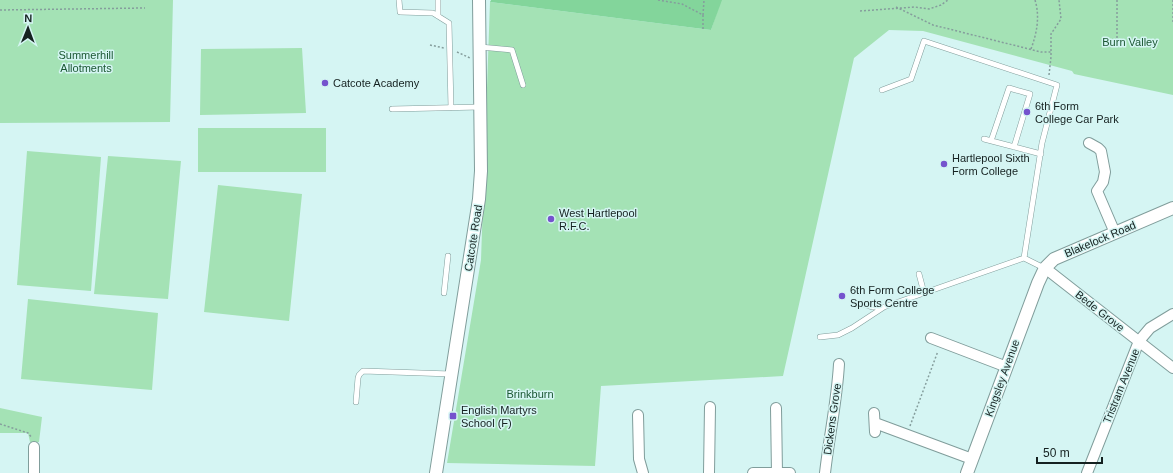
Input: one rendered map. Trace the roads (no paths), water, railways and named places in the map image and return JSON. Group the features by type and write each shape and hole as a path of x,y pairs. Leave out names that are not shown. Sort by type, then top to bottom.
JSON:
{"street":[{"name":"Catcote Road","path":"436,473 479,199 481,171 479,0"},
{"path":"1089,143 1101,151 1105,176 1097,191 1115,233"},
{"name":"Blakelock Road","path":"1038,283 1045,268 1054,259 1173,208"},
{"name":"Bede Grove","path":"1045,268 1173,368"},
{"name":"Kingsley Avenue","path":"967,473 1038,283"},
{"name":"Tristram Avenue","path":"1087,473 1139,341 1150,328 1173,314"},
{"path":"930,338 1007,367"},
{"name":"Dickens Grove","path":"825,473 829,437 838,387 838,364"},
{"path":"709,473 710,407"},
{"path":"776,408 777,473"},
{"path":"638,415 639,459 642,473"},
{"path":"875,423 972,459"},
{"path":"34,447 34,473"},
{"path":"753,473 790,473"}],"lane":[{"path":"399,0 400,12 433,13 449,23 451,108"},
{"path":"438,0 438,16"},
{"path":"882,90 911,79 924,40 1057,85 1041,154 1024,258"},
{"path":"480,47 512,50 523,85"},
{"path":"991,141 1009,88 1030,94 1014,147"},
{"path":"392,109 480,107"},
{"path":"984,139 1041,154"},
{"path":"444,294 448,256"},
{"path":"820,337 838,335 852,328 884,307 1024,258 1045,268"},
{"path":"920,274 924,293"},
{"path":"860,303 872,307 884,307"},
{"path":"356,402 358,378 362,371 452,374"}],"place":[{"name":"Catcote Academy","path":"325,83"},
{"name":"6th Form College Car Park","path":"1027,112"},
{"name":"Hartlepool Sixth Form College","path":"944,164"},
{"name":"West Hartlepool R.F.C.","path":"551,219"},
{"name":"6th Form College Sports Centre","path":"842,296"},
{"name":"English Martyrs School (F)","path":"453,416"}],"park label":[{"name":"Burn Valley","path":"1130,42"},
{"name":"Summerhill Allotments","path":"86,61"},
{"name":"Brinkburn","path":"530,394"}]}
